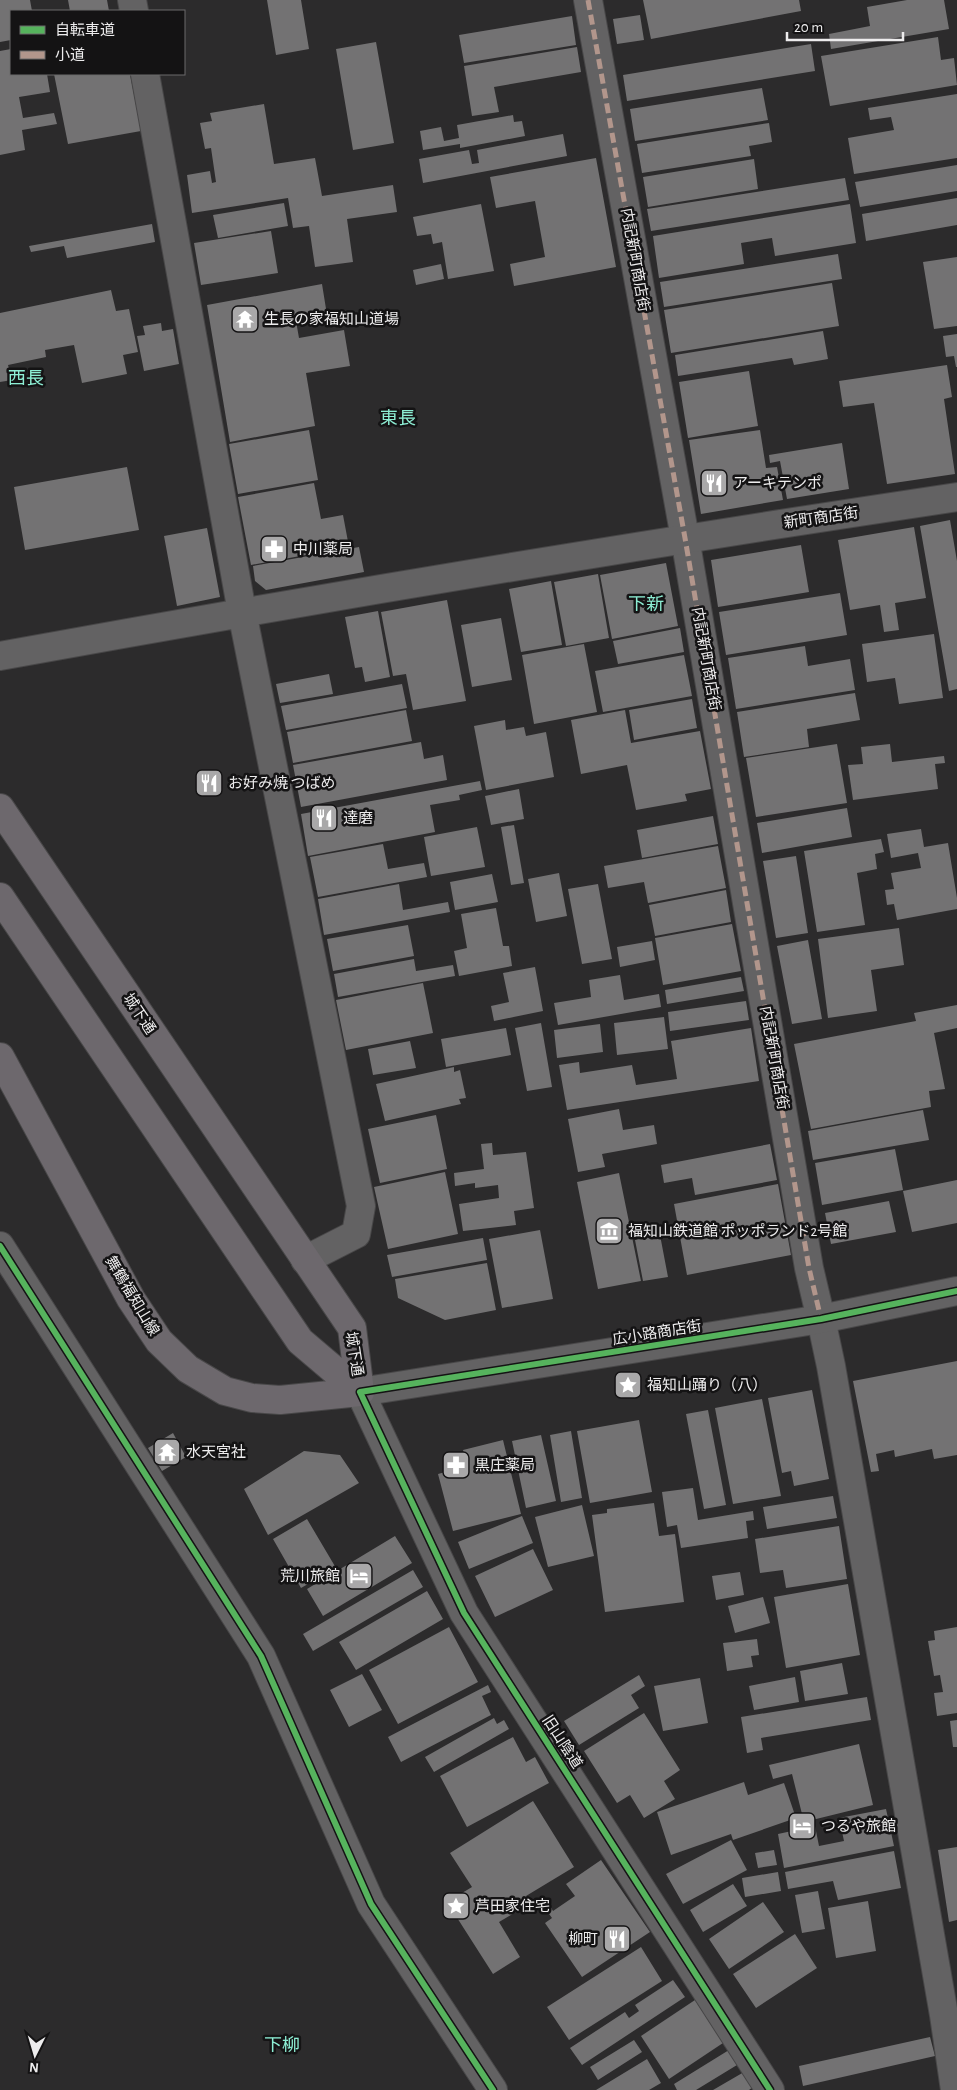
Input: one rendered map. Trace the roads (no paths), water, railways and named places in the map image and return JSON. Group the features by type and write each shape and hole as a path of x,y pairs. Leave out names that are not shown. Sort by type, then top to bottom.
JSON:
{"main road":[{"name":"城下通","path":"0,808 352,1328 360,1392"},
{"name":"城下通","path":"0,897 300,1340 360,1392"},
{"name":"舞鶴福知山線","path":"0,1057 131,1299 160,1340 188,1369 225,1392 252,1398 280,1400 360,1392"}],"street":[{"name":"内記新町商店街","path":"588,0 686,538 808,1258 831,1366 951,2014 955,2090"},
{"path":"145,75 242,612 362,1206 356,1234 305,1260"},
{"name":"新町商店街","path":"0,656 242,612 686,538 957,497"},
{"path":"0,1246 261,1656 372,1904 493,2090"},
{"name":"広小路商店街","path":"360,1392 821,1319 957,1291"},
{"name":"旧山陰道","path":"360,1392 464,1613 770,2090"}],"place":[{"name":"生長の家福知山道場","path":"245,319"},
{"name":"アーキテンポ","path":"714,483"},
{"name":"中川薬局","path":"274,549"},
{"name":"お好み焼 つばめ","path":"209,783"},
{"name":"達磨","path":"324,818"},
{"name":"福知山鉄道館 ポッポランド2号館","path":"609,1231"},
{"name":"福知山踊り（八）","path":"628,1385"},
{"name":"水天宮社","path":"167,1452"},
{"name":"黒庄薬局","path":"456,1465"},
{"name":"荒川旅館","path":"359,1576"},
{"name":"つるや旅館","path":"802,1826"},
{"name":"芦田家住宅","path":"456,1906"},
{"name":"柳町","path":"617,1939"}],"district":[{"name":"西長","path":"26,379"},
{"name":"東長","path":"398,419"},
{"name":"下新","path":"646,605"},
{"name":"下柳","path":"282,2046"}]}
